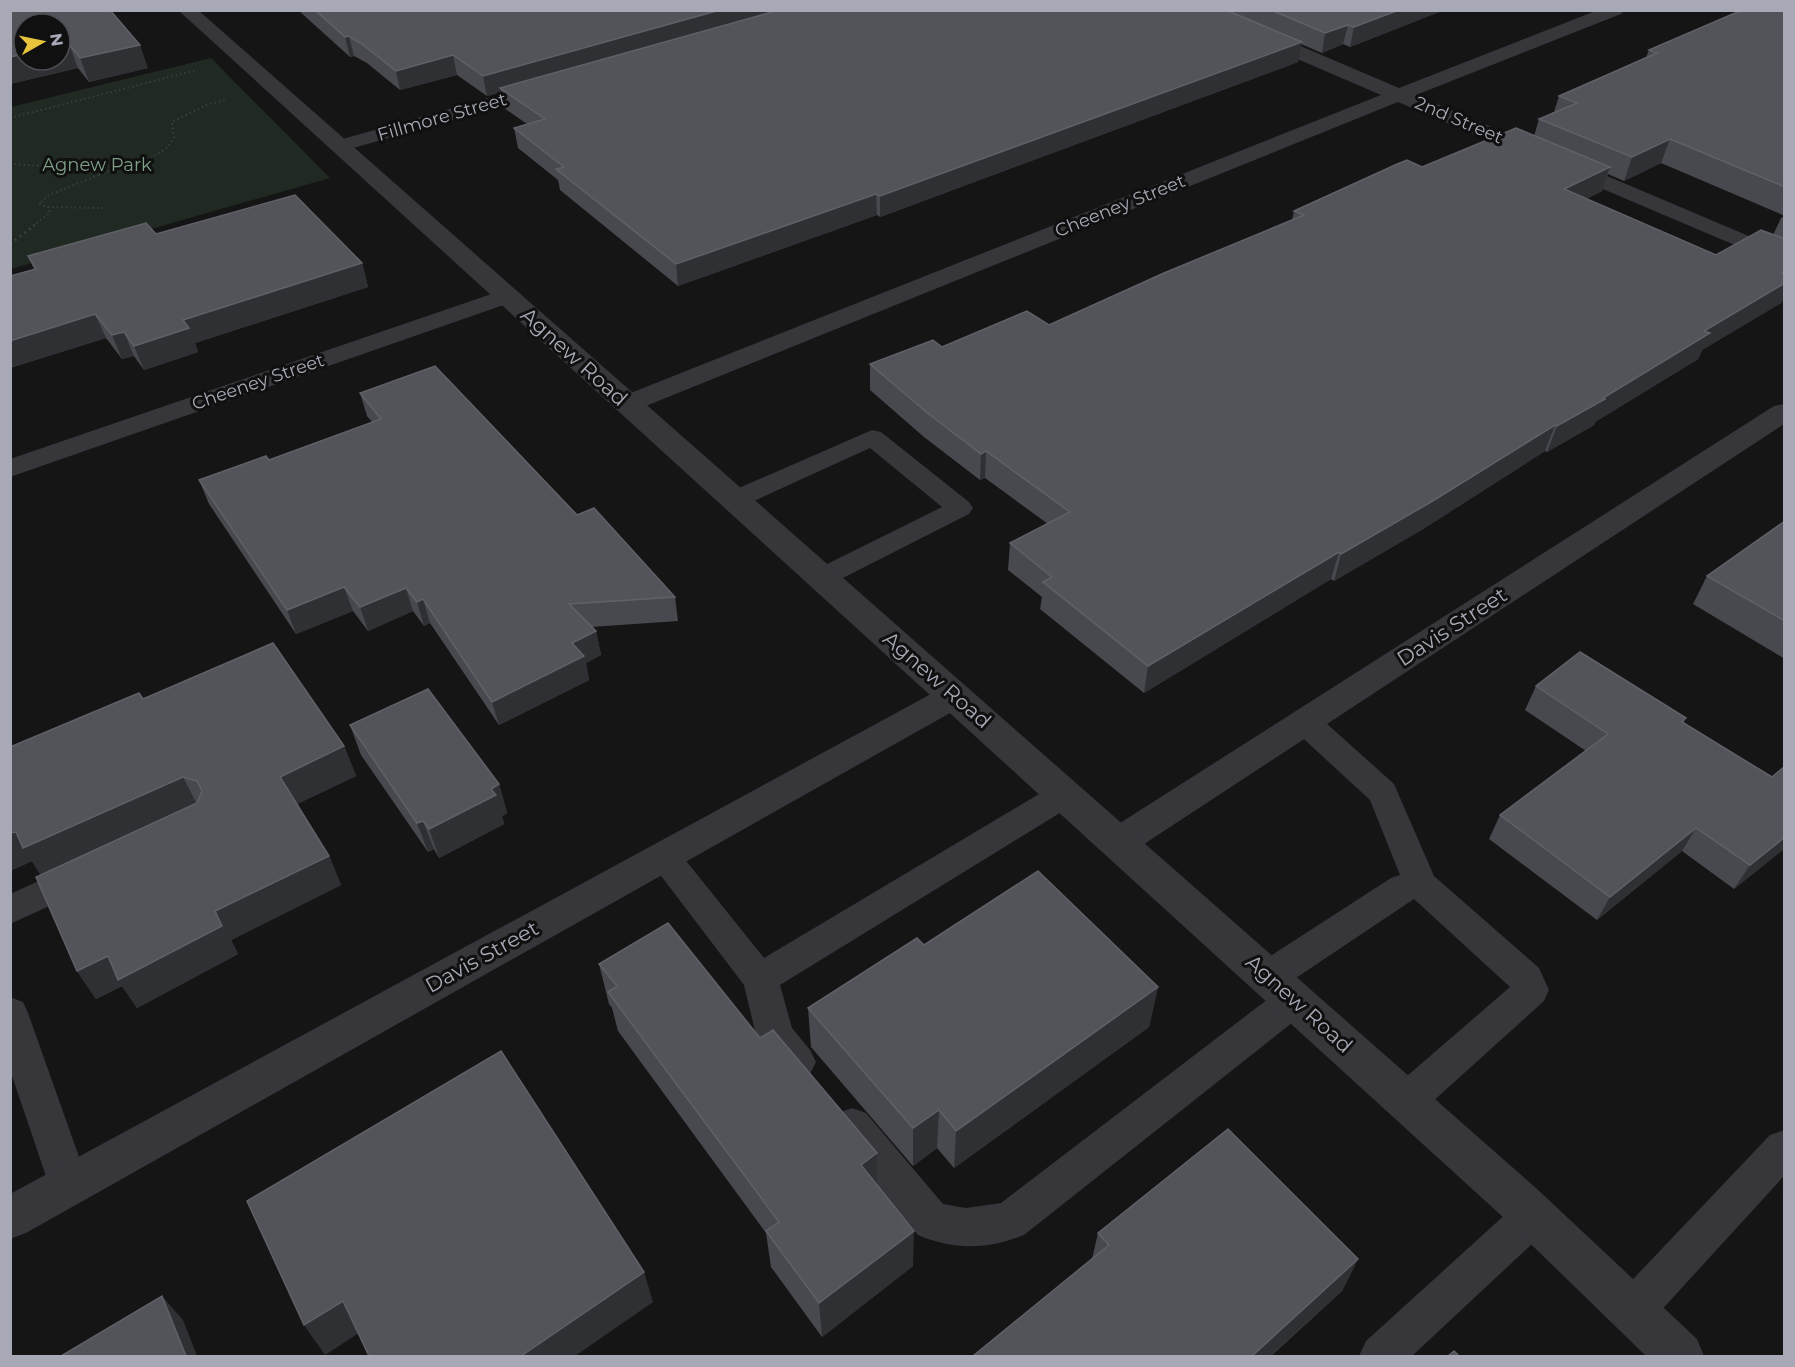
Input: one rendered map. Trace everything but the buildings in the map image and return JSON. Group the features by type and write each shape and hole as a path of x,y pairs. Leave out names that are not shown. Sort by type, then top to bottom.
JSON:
{"street":[{"name":"Agnew Road","path":"187,10 1281,988 1533,1216 1680,1356"},
{"name":"2nd Street","path":"1199,10 1785,259"},
{"name":"Cheeney Street","path":"627,404 1615,10"},
{"name":"Fillmore Street","path":"339,146 562,83"},
{"name":"Cheeney Street","path":"10,469 506,296"},
{"name":"Davis Street","path":"1119,842 1785,412"},
{"name":"Davis Street","path":"10,1218 954,696"}],"lane":[{"path":"734,500 872,436 960,508 821,578"},
{"path":"1305,723 1383,793 1420,884 1526,979 1531,990 1406,1101"},
{"path":"760,979 1065,794"},
{"path":"663,856 760,979 775,1035 932,1221 966,1228 1010,1221 1281,988 1403,888 1420,884"},
{"path":"10,910 105,865"},
{"path":"10,1012 69,1185"},
{"path":"1632,1311 1785,1148"},
{"path":"1381,1356 1533,1216"}],"path":[{"path":"10,118 197,69"},
{"path":"105,208 48,207 39,204 49,195 100,174 145,162 167,148 174,138 172,122 209,104 228,99"},
{"path":"10,164 66,167 100,174"},
{"path":"10,244 50,213 48,207"}],"green space":[{"name":"Agnew Park","path":"211,58 330,178 11,269 11,107"}]}
